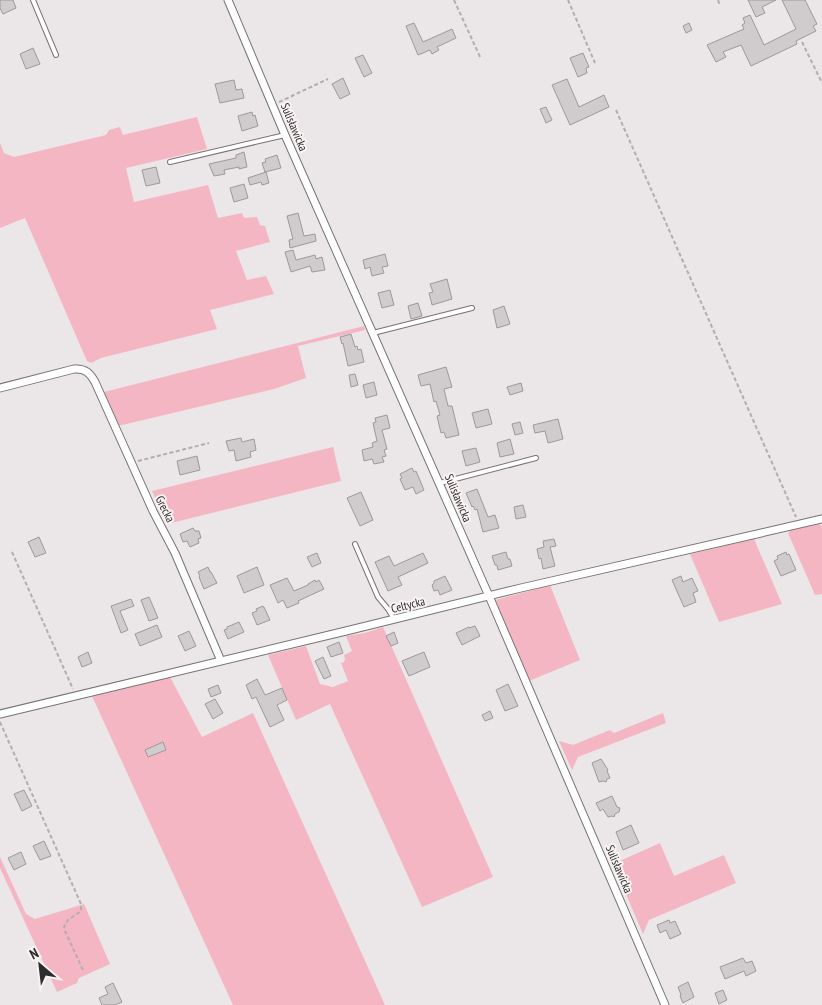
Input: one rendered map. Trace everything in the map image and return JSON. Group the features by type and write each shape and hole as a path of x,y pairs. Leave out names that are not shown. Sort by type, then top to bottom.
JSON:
{"street":[{"name":"Sulisławicka","path":"228,0 285,134 440,483 665,1005"},
{"name":"Grecka","path":"0,388 79,368 91,375 153,510 175,553 221,661"},
{"name":"Celtycka","path":"0,714 531,586 822,519"}],"lane":[{"path":"33,0 56,55"},
{"path":"170,162 285,134"},
{"path":"373,333 472,308"},
{"path":"440,483 536,458"},
{"path":"355,544 378,596 394,619"}],"path":[{"path":"454,0 481,59"},
{"path":"568,0 595,63"},
{"path":"718,0 720,6"},
{"path":"802,42 822,83"},
{"path":"273,106 328,79"},
{"path":"616,110 799,524"},
{"path":"131,463 209,443"},
{"path":"12,552 76,696"},
{"path":"0,722 81,904 81,911 68,920 64,927 83,970"}],"shaded area":[{"path":"197,117 207,149 126,168 134,202 208,185 218,218 242,213 244,218 257,217 260,225 265,226 270,242 236,251 247,280 266,276 274,294 210,310 217,329 101,358 91,363 87,361 25,218 0,228 0,143 4,153 14,157 106,135 109,130 120,127 123,135"},
{"path":"364,326 365,330 298,346 306,378 274,389 118,426 104,392"},
{"path":"333,447 341,481 167,524 152,491"},
{"path":"818,524 822,528 822,594 815,595 788,533 791,530"},
{"path":"754,539 782,604 719,622 690,554"},
{"path":"550,585 580,660 529,681 496,600"},
{"path":"383,627 493,877 422,907 330,704 296,720 268,655 306,646 320,684 333,687 348,681 341,663 344,662 344,655 352,651 346,636 365,633"},
{"path":"170,677 202,737 253,713 385,1005 233,1005 92,696"},
{"path":"663,713 666,723 578,757 572,770 559,741 573,745 610,730 614,733"},
{"path":"660,843 674,876 724,855 736,883 649,920 643,934 613,864"},
{"path":"0,857 26,914 35,919 84,904 110,964 79,978 77,983 57,992 0,868"}],"building":[{"path":"0,0 13,0 16,8 3,14 0,8"},
{"path":"748,0 776,0 762,7 765,13 756,17"},
{"path":"782,0 805,0 817,24 813,26 816,31 796,41 797,44 751,66 741,45 723,52 726,57 716,62 707,45 744,29 742,25 745,23 743,18 750,15 764,45 796,29"},
{"path":"414,23 423,42 452,29 456,38 437,47 439,50 432,54 430,50 418,55 406,26"},
{"path":"689,23 692,30 686,33 683,26"},
{"path":"33,48 40,64 26,69 20,54"},
{"path":"583,53 589,67 586,68 587,73 578,77 570,58"},
{"path":"363,55 372,73 364,77 355,58"},
{"path":"343,78 350,94 340,99 332,84"},
{"path":"567,79 579,107 604,95 609,107 570,125 552,85"},
{"path":"234,80 236,90 242,89 244,98 220,103 215,84"},
{"path":"546,107 552,120 546,123 540,109"},
{"path":"252,112 253,116 255,115 258,126 242,131 238,116"},
{"path":"244,152 247,167 224,170 225,174 214,176 209,164 236,158 236,155"},
{"path":"277,155 281,168 265,172 262,163 266,162 265,159"},
{"path":"156,167 160,183 146,186 142,170"},
{"path":"266,172 269,183 262,185 261,182 250,185 248,178"},
{"path":"244,184 248,198 234,202 230,188"},
{"path":"298,213 304,236 315,234 316,241 290,248 289,240 293,239 287,216"},
{"path":"293,250 296,260 315,255 316,259 322,257 325,270 312,272 310,266 291,272 285,252"},
{"path":"385,254 388,266 382,267 384,273 372,276 370,267 365,269 363,260"},
{"path":"447,279 452,299 432,305 429,293 433,292 430,284"},
{"path":"390,290 394,305 382,308 378,293"},
{"path":"418,303 422,316 411,319 408,306"},
{"path":"504,306 510,324 497,328 493,310"},
{"path":"351,334 355,347 357,346 358,350 361,349 364,362 348,366 340,337"},
{"path":"446,367 452,387 444,389 448,406 452,406 459,435 446,438 444,432 441,433 437,416 440,415 436,401 434,402 430,384 421,386 418,375"},
{"path":"355,374 358,385 351,387 349,375"},
{"path":"374,382 377,395 366,398 363,385"},
{"path":"521,383 523,391 510,395 507,387"},
{"path":"488,409 492,424 476,428 472,413"},
{"path":"387,415 390,428 382,430 387,449 384,450 386,456 382,457 384,462 374,464 372,459 364,461 362,450 373,447 372,443 377,441 373,423 376,422 375,418"},
{"path":"558,419 563,439 548,443 545,431 535,433 533,425"},
{"path":"520,422 523,433 515,435 512,424"},
{"path":"241,438 242,442 254,439 256,450 250,452 251,457 236,461 234,450 229,451 226,441"},
{"path":"510,439 514,454 500,457 497,443"},
{"path":"476,448 480,462 466,466 462,451"},
{"path":"197,456 200,470 180,475 177,461"},
{"path":"412,468 414,472 416,471 424,490 416,494 413,487 405,490 400,479 402,478 400,474"},
{"path":"477,489 488,517 495,515 499,528 483,532 477,509 475,510 472,507 466,493"},
{"path":"361,492 373,520 360,526 347,498"},
{"path":"523,505 526,517 516,519 514,507"},
{"path":"193,528 195,531 199,531 201,538 198,539 199,543 190,547 187,541 183,542 180,534"},
{"path":"39,537 46,553 35,557 28,542"},
{"path":"554,539 556,546 550,547 555,566 543,569 537,549 544,547 543,541"},
{"path":"506,552 512,566 498,570 492,556"},
{"path":"786,552 787,555 789,554 796,570 781,576 774,561 778,559 777,556"},
{"path":"317,553 321,563 312,567 307,557"},
{"path":"423,553 428,563 398,577 402,585 388,591 375,562 389,556 394,566"},
{"path":"208,567 217,583 204,589 198,572"},
{"path":"257,567 264,585 244,593 237,576"},
{"path":"445,576 452,590 440,595 438,590 434,591 432,585 434,581"},
{"path":"681,576 683,582 692,578 698,591 693,593 696,602 684,607 672,580"},
{"path":"287,578 294,591 315,580 316,582 319,580 324,589 287,608 283,600 278,603 270,585"},
{"path":"149,597 158,618 149,621 141,600"},
{"path":"131,599 134,606 120,611 128,630 121,633 111,606"},
{"path":"263,606 270,620 257,625 252,613"},
{"path":"239,622 244,632 228,639 224,630"},
{"path":"157,625 162,637 140,646 135,634"},
{"path":"475,626 480,636 462,645 456,633"},
{"path":"189,631 196,646 185,651 178,636"},
{"path":"394,632 398,643 391,646 386,636"},
{"path":"339,642 343,653 331,657 327,647"},
{"path":"88,652 92,663 82,667 78,657"},
{"path":"424,652 430,667 409,676 402,661"},
{"path":"323,657 331,676 324,679 315,661"},
{"path":"257,679 265,695 282,688 287,700 277,705 284,720 270,727 256,697 252,699 246,685"},
{"path":"508,684 518,706 505,711 496,690"},
{"path":"218,685 221,693 211,697 208,689"},
{"path":"215,699 223,713 213,719 205,704"},
{"path":"490,711 493,718 485,721 482,715"},
{"path":"163,742 166,750 148,757 145,750"},
{"path":"601,759 608,770 610,778 606,782 599,782 592,763"},
{"path":"24,790 32,806 22,811 14,794"},
{"path":"612,796 617,807 620,808 614,817 608,817 603,809 600,811 596,803"},
{"path":"631,825 639,843 623,850 616,832"},
{"path":"44,841 51,856 40,860 33,846"},
{"path":"21,852 26,864 14,870 8,858"},
{"path":"669,920 670,923 675,921 681,934 670,939 666,930 660,933 657,925"},
{"path":"743,958 746,963 752,961 756,971 746,976 744,971 725,979 720,967"},
{"path":"688,982 694,997 683,1003 678,987"},
{"path":"113,983 122,1002 115,1005 102,1005 99,998 108,994 105,987"},
{"path":"723,990 727,1000 719,1004 715,993"}]}
